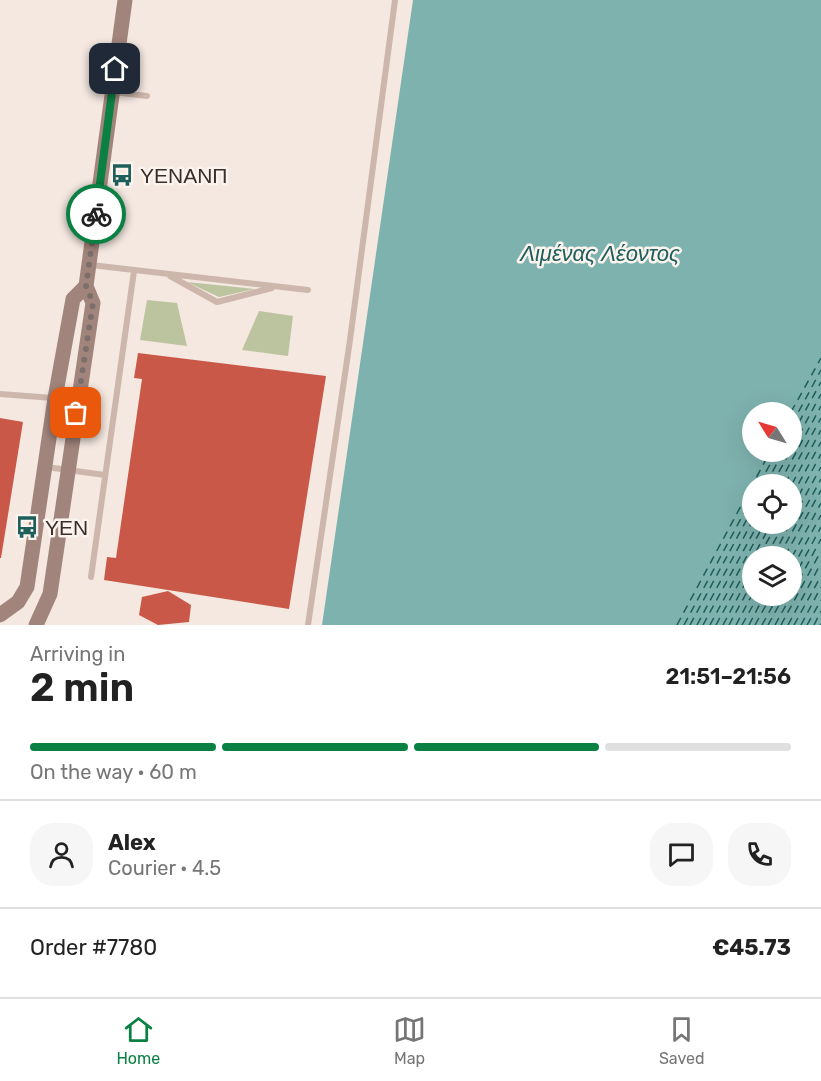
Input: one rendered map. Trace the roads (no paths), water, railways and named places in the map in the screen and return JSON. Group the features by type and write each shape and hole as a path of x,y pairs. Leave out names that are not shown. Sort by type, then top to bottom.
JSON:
{"street":[{"path":"36,625 50,594 93,303 86,286 88,265 125,0"},
{"path":"0,615 18,602 27,587 55,398 73,298 86,286"},
{"path":"0,620 5,625"}],"lane":[{"path":"308,625 395,0"},
{"path":"112,92 147,96"},
{"path":"88,265 308,290"},
{"path":"91,577 134,271"},
{"path":"167,275 217,302 277,287"},
{"path":"0,394 55,398"},
{"path":"45,467 105,475"},
{"path":"45,625 50,594"}],"water":[{"name":"Λιμένας Λέοντος","path":"413,0 821,0 821,625 322,625"}],"place":[{"name":"ΥΕΝΑΝΠ","path":"122,175"},
{"name":"ΥΕΝ","path":"27,527"}]}
